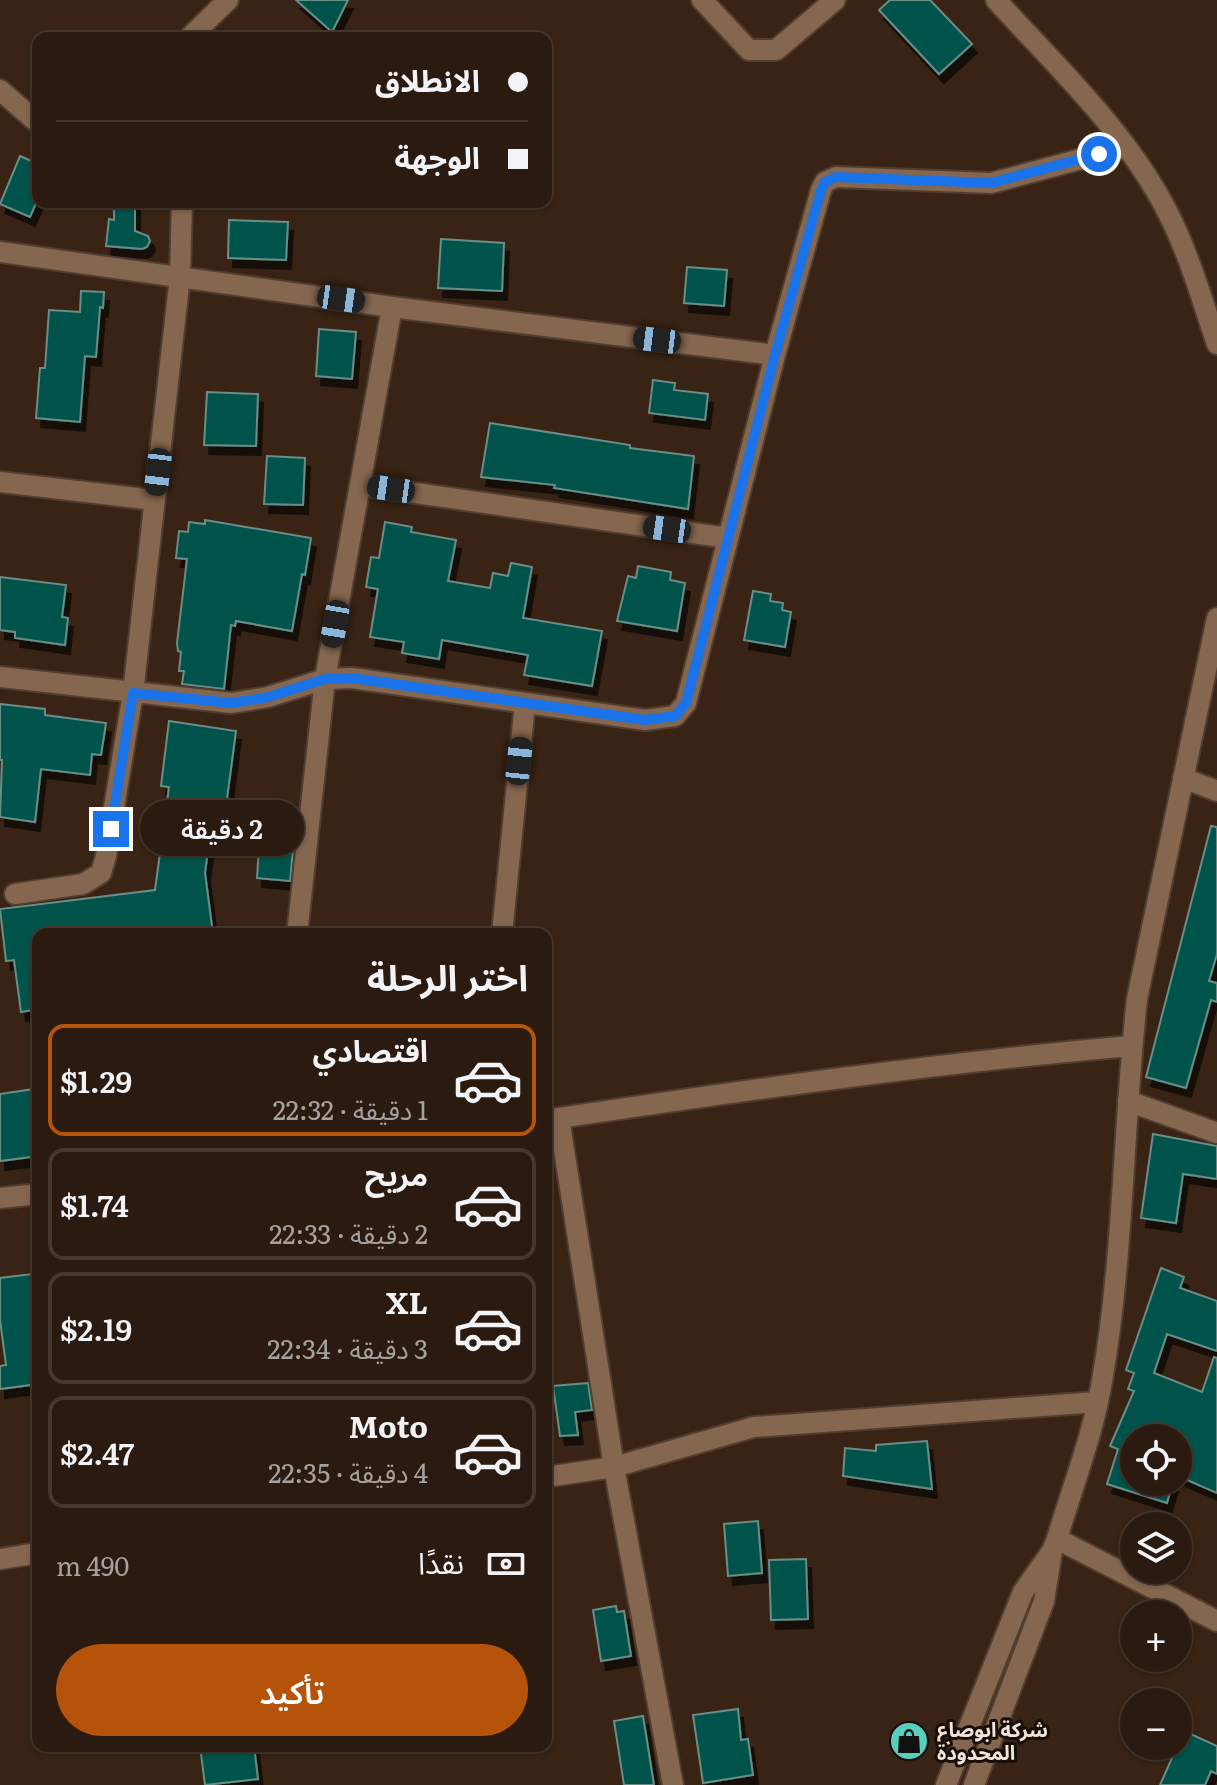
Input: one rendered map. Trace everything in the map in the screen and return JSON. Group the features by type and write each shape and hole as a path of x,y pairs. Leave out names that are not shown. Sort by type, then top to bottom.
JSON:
{"street":[{"path":"702,0 749,50 776,50 835,0"},
{"path":"996,0 1126,147 1168,212 1217,344"},
{"path":"195,32 225,1"},
{"path":"0,90 32,118"},
{"path":"0,677 232,703 268,697 325,679 352,678 645,720 675,716 686,703 775,355 825,182 836,177 869,177 991,183 1126,147"},
{"path":"15,894 83,884 101,873 106,856 133,693 180,276 182,208"},
{"path":"0,252 392,307 775,355"},
{"path":"298,928 325,679 392,307"},
{"path":"0,482 154,500"},
{"path":"360,485 728,538"},
{"path":"974,1785 1044,1601 1054,1545 1097,1402 1104,1366 1121,1206 1137,999 1217,618"},
{"path":"503,928 525,703"},
{"path":"1183,778 1217,791"},
{"path":"673,1785 552,1119 1040,1053 1131,1046"},
{"path":"1128,1101 1217,1133"},
{"path":"0,1198 32,1195"},
{"path":"552,1476 614,1467 754,1427 1097,1402"},
{"path":"1054,1545 1217,1621"},
{"path":"946,1785 1023,1592 1054,1545"},
{"path":"0,1559 32,1554"}],"building":[{"path":"296,0 348,0 332,32"},
{"path":"890,0 930,0 972,44 939,74 879,10"},
{"path":"20,156 32,161 34,208 30,217 0,204"},
{"path":"114,208 135,208 135,231 148,236 150,241 147,247 106,246 109,219 114,220"},
{"path":"229,220 288,222 286,260 228,258"},
{"path":"441,239 504,243 502,291 438,288"},
{"path":"687,267 727,270 724,306 684,303"},
{"path":"81,291 104,292 96,357 85,356 80,422 36,418 40,368 45,368 49,310 80,312"},
{"path":"319,329 356,332 352,379 316,376"},
{"path":"653,380 675,383 674,390 708,394 705,420 649,413"},
{"path":"207,392 258,394 256,446 204,445"},
{"path":"490,423 694,456 688,509 554,488 555,485 481,477"},
{"path":"267,456 305,458 303,505 264,504"},
{"path":"205,520 311,538 292,631 236,621 235,626 231,625 224,689 182,684 184,671 179,671 181,652 177,643 187,559 176,558 179,531 188,532 189,522 205,524"},
{"path":"385,522 412,527 411,532 456,540 448,581 490,588 493,573 508,576 511,563 532,567 523,618 602,631 592,686 524,675 528,655 442,640 439,659 402,653 404,642 370,637 378,589 366,587 371,557 379,558"},
{"path":"638,566 671,572 670,580 685,583 677,631 617,621 628,576 636,578"},
{"path":"0,577 66,585 62,617 68,618 65,645 15,638 15,632 0,630"},
{"path":"753,591 771,594 770,601 783,603 782,610 791,612 785,647 744,640"},
{"path":"0,704 45,709 45,715 106,723 101,755 92,754 90,775 41,769 35,822 0,817"},
{"path":"169,721 236,731 226,806 254,809 253,818 262,819 259,841 210,835 205,873 212,928 32,928 32,1010 21,1012 14,960 6,961 0,909 155,890 169,787 161,786"},
{"path":"1211,826 1217,827 1217,954 1209,981 1217,983 1217,1002 1211,1000 1186,1088 1146,1077"},
{"path":"259,846 293,849 290,881 257,878"},
{"path":"32,1089 32,1157 0,1161 0,1094"},
{"path":"1153,1134 1217,1146 1217,1179 1183,1174 1176,1223 1141,1218"},
{"path":"1161,1268 1184,1277 1180,1288 1217,1301 1217,1351 1167,1334 1154,1373 1202,1392 1214,1357 1217,1358 1217,1493 1192,1482 1192,1424 1120,1424 1120,1488 1107,1484 1118,1449 1110,1446 1134,1391 1128,1389 1134,1373 1126,1370"},
{"path":"32,1274 32,1385 0,1389 0,1366 6,1365 0,1320 0,1278"},
{"path":"588,1383 592,1410 575,1412 578,1435 560,1436 553,1386"},
{"path":"927,1441 932,1489 843,1476 845,1448 876,1451 876,1445"},
{"path":"1145,1496 1169,1496 1167,1503"},
{"path":"758,1521 762,1573 728,1576 724,1524"},
{"path":"806,1559 808,1619 771,1620 769,1560"},
{"path":"616,1606 617,1612 624,1611 631,1656 601,1661 593,1610"},
{"path":"738,1709 741,1740 748,1739 753,1775 703,1783 693,1715"},
{"path":"643,1716 654,1785 624,1785 614,1721"},
{"path":"1192,1735 1217,1746 1217,1774 1211,1771 1205,1785 1160,1785 1171,1760 1192,1760"},
{"path":"201,1752 255,1752 258,1779 205,1785"}],"place":[{"name":"شركة ابوصاع المحدودة","path":"909,1741"}],"route":[{"path":"111,829 133,693 232,703 268,697 325,679 352,678 645,720 675,716 686,703 775,355 825,182 836,177 869,177 991,183 1099,154"}]}
